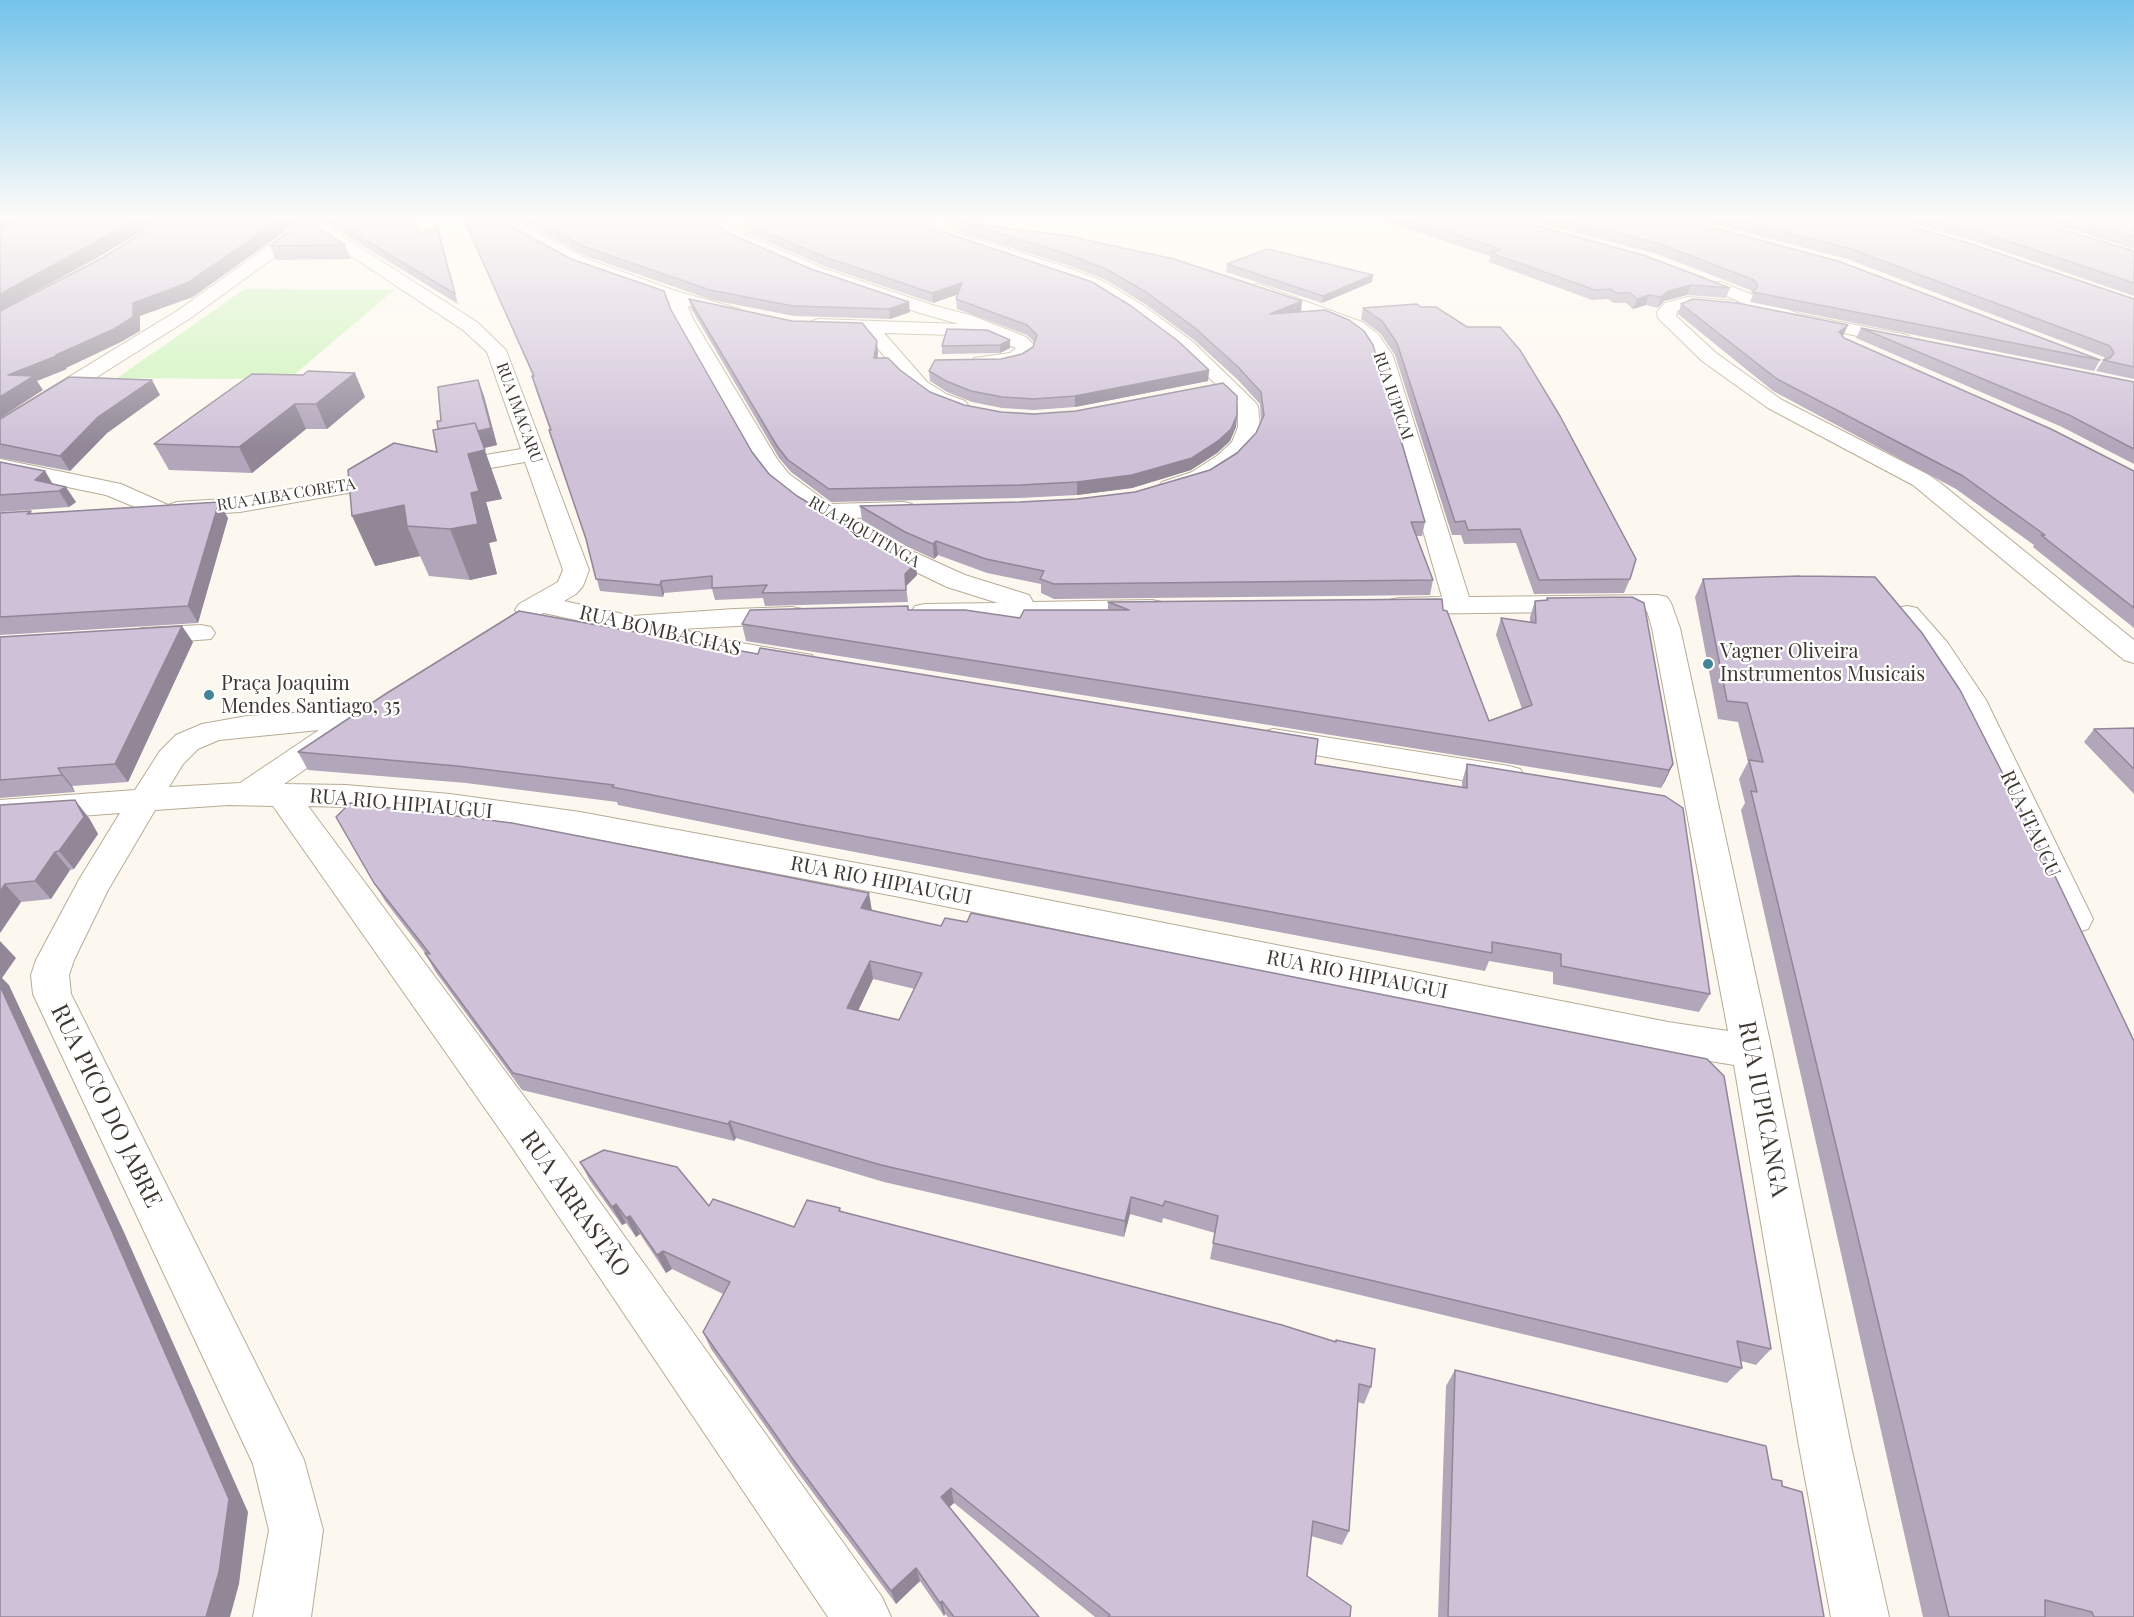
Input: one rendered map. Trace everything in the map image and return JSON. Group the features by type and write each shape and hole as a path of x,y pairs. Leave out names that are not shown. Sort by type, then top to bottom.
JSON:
{"street":[{"path":"0,428 183,315 211,295"},
{"name":"RUA IMACARU","path":"424,295 470,326 496,350 576,570 574,580 567,588 504,625"},
{"path":"672,295 748,316"},
{"path":"886,295 967,320 1019,341 1026,347 1024,353 1015,358 1001,361 968,362"},
{"path":"1114,295 1186,346 1219,386 1248,406 1249,427 1242,445 1226,460 1200,477 1156,492"},
{"name":"RUA IUPICAI","path":"1274,295 1355,326 1371,338 1383,356 1458,605"},
{"path":"1741,295 1863,350"},
{"name":"RUA PIQUITINGA","path":"676,297 684,319 766,462 781,479 808,501 896,553 956,581 1048,609"},
{"path":"1926,344 1704,302 1679,304 1666,312 1667,318 1709,357 1775,404 1921,480 1935,490 2134,654"},
{"path":"916,327 926,315 926,309"},
{"path":"806,325 991,330"},
{"path":"869,327 920,386 939,398 975,411"},
{"path":"902,363 923,363"},
{"name":"RUA ALBA CORETA","path":"0,466 109,503 159,510 240,505 534,454"},
{"path":"825,511 930,508"},
{"name":"RUA IUPICANGA","path":"1458,605 1658,603 1691,806 1752,1052 1824,1446 1860,1617"},
{"name":"RUA BOMBACHAS","path":"540,604 632,624 715,647 831,666"},
{"path":"1376,606 1458,605"},
{"path":"897,613 1177,608"},
{"name":"RUA ITAUCU","path":"1907,614 1937,648 1971,700 2089,950"},
{"path":"632,624 734,617 816,615"},
{"path":"118,638 201,633"},
{"name":"RUA PICO DO JABRE","path":"265,794 368,711 213,730 187,742 171,758 143,800 92,887 55,960 50,975 52,994 278,1460 296,1530 282,1617"},
{"path":"1242,734 1538,781"},
{"name":"RUA RIO HIPIAUGUI","path":"0,811 143,800 265,794 346,796 439,804 580,824 912,886 1668,1038 1752,1052"},
{"name":"RUA ARRASTÃO","path":"265,794 525,1131 862,1617"}],"green space":[{"path":"236,295 388,295 289,379 117,378"}],"building":[{"path":"30,295 153,295 133,303 133,317 114,329 56,355 59,355 8,375 34,376 0,397 0,311"},
{"path":"498,295 666,295 671,310 752,452 769,474 797,496 884,548 916,563 905,574 906,590 762,593 767,585 712,588 712,576 661,581 660,585 596,579 586,539 549,430 551,430 532,376 534,376"},
{"path":"738,295 890,295 909,302 889,309 793,306"},
{"path":"957,295 1114,295 1178,341 1209,370 1075,396 1034,399 1002,397 971,391 929,371 935,360 1001,359 1022,354 1033,347 1037,335 1027,325 956,299"},
{"path":"1151,295 1285,295 1302,301 1270,314 1325,310 1349,320 1364,331 1373,345 1425,522 1411,522 1433,580 1054,584 1040,579 1044,571 986,559 936,541 933,544 905,532 860,506 1077,499 1135,492 1210,470 1237,453 1256,433 1264,415 1261,392 1238,367 1195,328"},
{"path":"1633,295 1648,295 1637,299"},
{"path":"1771,295 1929,295 2100,360"},
{"path":"1975,295 2124,295 2134,299 2134,367 2103,360 2110,358 2114,353 2110,346"},
{"path":"689,299 792,321 862,323 877,341 874,358 888,358 930,392 964,405 1001,412 1034,414 1076,411 1223,383 1237,396 1237,415 1231,429 1218,441 1192,458 1132,475 1077,482 1020,485 829,489 788,460 777,446"},
{"path":"1693,299 1737,303 1848,325 1839,332 1844,338 2051,429 2134,471 2134,608 2041,535 2045,535 1963,476 1777,379 1681,304"},
{"path":"1417,304 1421,307 1436,307 1467,327 1500,327 1520,350 1560,416 1636,559 1630,579 1539,580 1520,529 1468,530 1465,521 1455,522 1397,343 1382,321 1363,308"},
{"path":"1861,328 2134,382 2134,449 2069,415"},
{"path":"947,329 987,330 1010,340 1000,345 942,346"},
{"path":"308,371 355,373 316,404 295,404 239,447 154,444 252,374 303,375"},
{"path":"69,377 152,380 98,417 60,456 0,444 0,419"},
{"path":"478,380 491,428 478,431 475,423 438,429 437,421 441,421 438,387"},
{"path":"475,423 485,450 468,454 479,491 471,493 478,524 450,529 407,526 404,505 352,516 348,470 394,443 437,452 433,430"},
{"path":"0,462 45,471 35,480 66,487 59,491 0,495"},
{"path":"219,502 188,606 0,617 0,513 31,511 27,514"},
{"path":"1800,576 1875,577 1922,633 1960,690 2054,874 2134,1041 2134,1617 2094,1617 2092,1612 2045,1600 2045,1617 1949,1617 1751,791 1757,792 1749,760 1763,762 1747,703 1727,701 1703,579"},
{"path":"1632,597 1644,603 1673,764 1669,770 742,624 750,610 908,606 908,610 965,610 1020,618 1024,610 1129,610 1108,602 1442,599 1443,610 1447,611 1489,721 1532,705 1501,618 1536,623 1535,601 1548,600 1547,598"},
{"path":"519,611 758,654 760,648 1318,739 1315,764 1467,788 1467,764 1665,796 1683,808 1710,994 1561,966 1561,954 1492,942 1492,953 798,824 612,787 614,785 457,766 298,752 387,693"},
{"path":"182,626 115,764 58,768 62,775 0,780 0,637"},
{"path":"2134,728 2134,769 2094,729"},
{"path":"75,800 84,817 35,881 5,884 0,892 0,805"},
{"path":"350,803 512,823 869,893 861,908 941,926 945,918 967,922 971,913 1707,1059 1724,1076 1771,1349 1737,1341 1742,1368 1213,1243 1218,1216 1165,1201 1163,1206 1131,1197 1125,1221 881,1165 730,1121 728,1124 513,1073 425,953 430,954 374,883 336,817","holes":["870,961 922,973 899,1020 847,1008"]},
{"path":"0,986 104,1213 229,1499 219,1572 206,1617 0,1617"},
{"path":"604,1150 677,1167 709,1206 713,1199 794,1227 807,1200 840,1208 839,1211 1282,1325 1336,1342 1336,1340 1375,1349 1371,1387 1359,1384 1349,1531 1313,1521 1307,1576 1351,1606 1350,1617 1108,1617 1110,1615 951,1488 941,1497 1039,1617 954,1617 942,1601 940,1603 916,1568 891,1591 792,1458 703,1332 730,1282 663,1251 657,1255 630,1216 626,1218 616,1204 612,1207 580,1162"},
{"path":"1455,1370 1766,1446 1772,1479 1782,1481 1782,1486 1802,1492 1824,1617 1448,1617"}],"place":[{"name":"Vagner Oliveira Instrumentos Musicais","path":"1708,664"},
{"name":"Praça Joaquim Mendes Santiago, 35","path":"209,695"}]}
